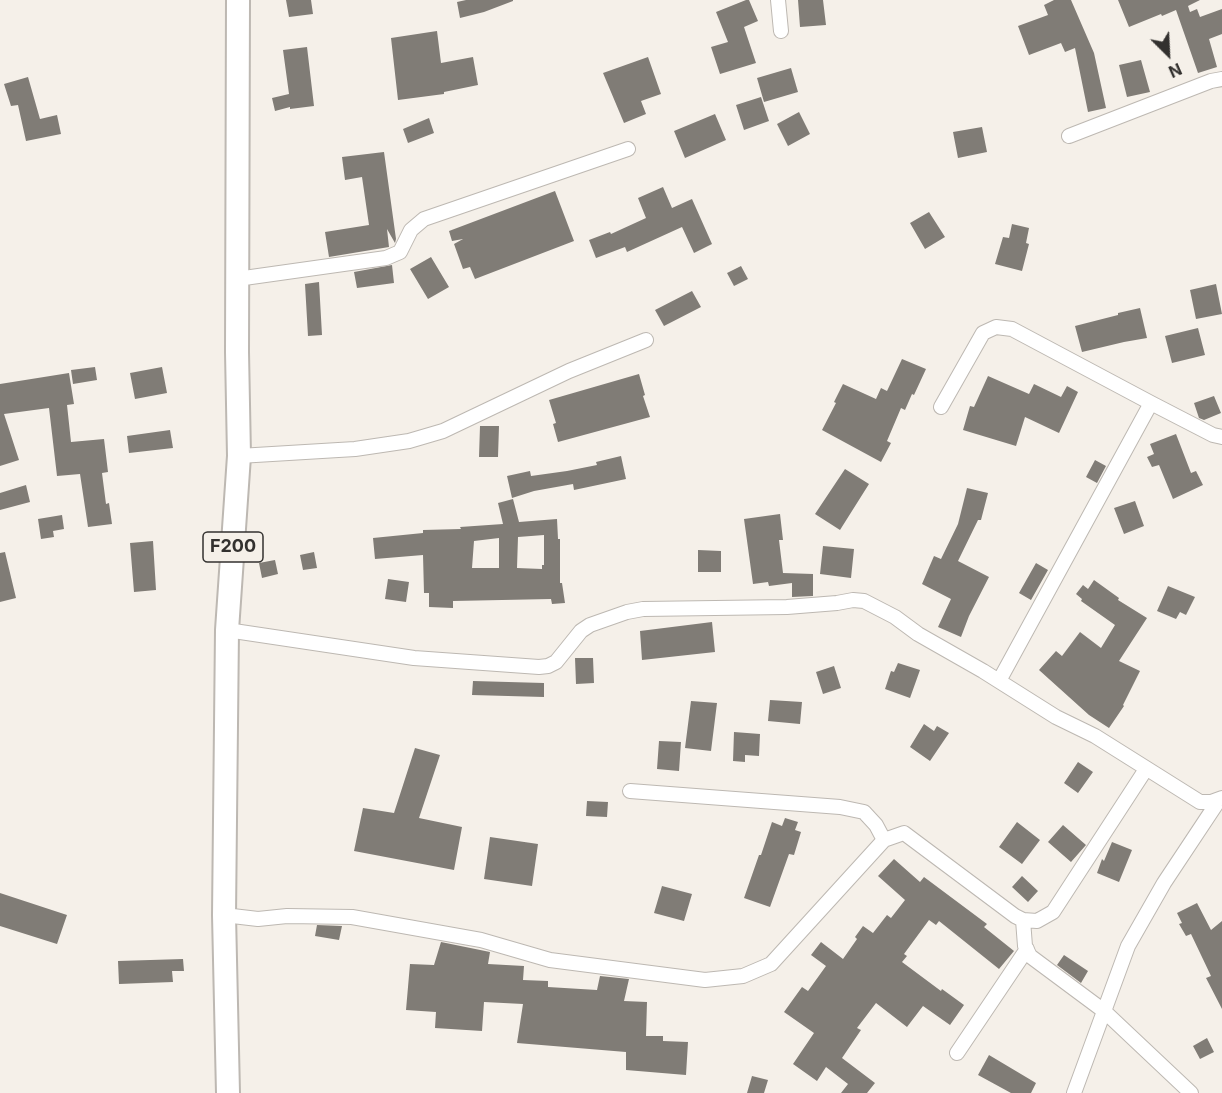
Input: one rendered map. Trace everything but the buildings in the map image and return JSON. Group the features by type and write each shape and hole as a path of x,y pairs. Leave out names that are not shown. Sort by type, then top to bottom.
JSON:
{"main road":[{"name":"F200","path":"228,1093 224,915 227,630 239,456 238,0"}],"street":[{"path":"778,0 781,31"},
{"path":"1069,136 1211,81 1222,79"},
{"path":"237,279 386,258 400,252 411,230 424,219 628,149"},
{"path":"941,407 983,333 996,327 1012,329 1213,435 1222,437"},
{"path":"239,456 355,449 409,441 443,431 569,371 646,340"},
{"path":"999,681 1151,403"},
{"path":"227,630 414,658 539,668 556,662 581,631 590,625 627,612 643,609 787,607 853,600 874,605 895,617 918,634 1056,717 1095,736 1200,802 1221,799"},
{"path":"224,915 258,919 287,916 352,917 481,940 550,960 705,980 743,976 771,964 884,840 904,833 1015,916 1023,920 1037,921 1053,912 1146,769"},
{"path":"630,790 840,807 864,812 876,825 884,840"},
{"path":"1074,1093 1128,946 1164,883 1221,799"},
{"path":"1023,920 1030,956 1104,1011 1191,1093"},
{"path":"957,1053 1027,949"}]}
